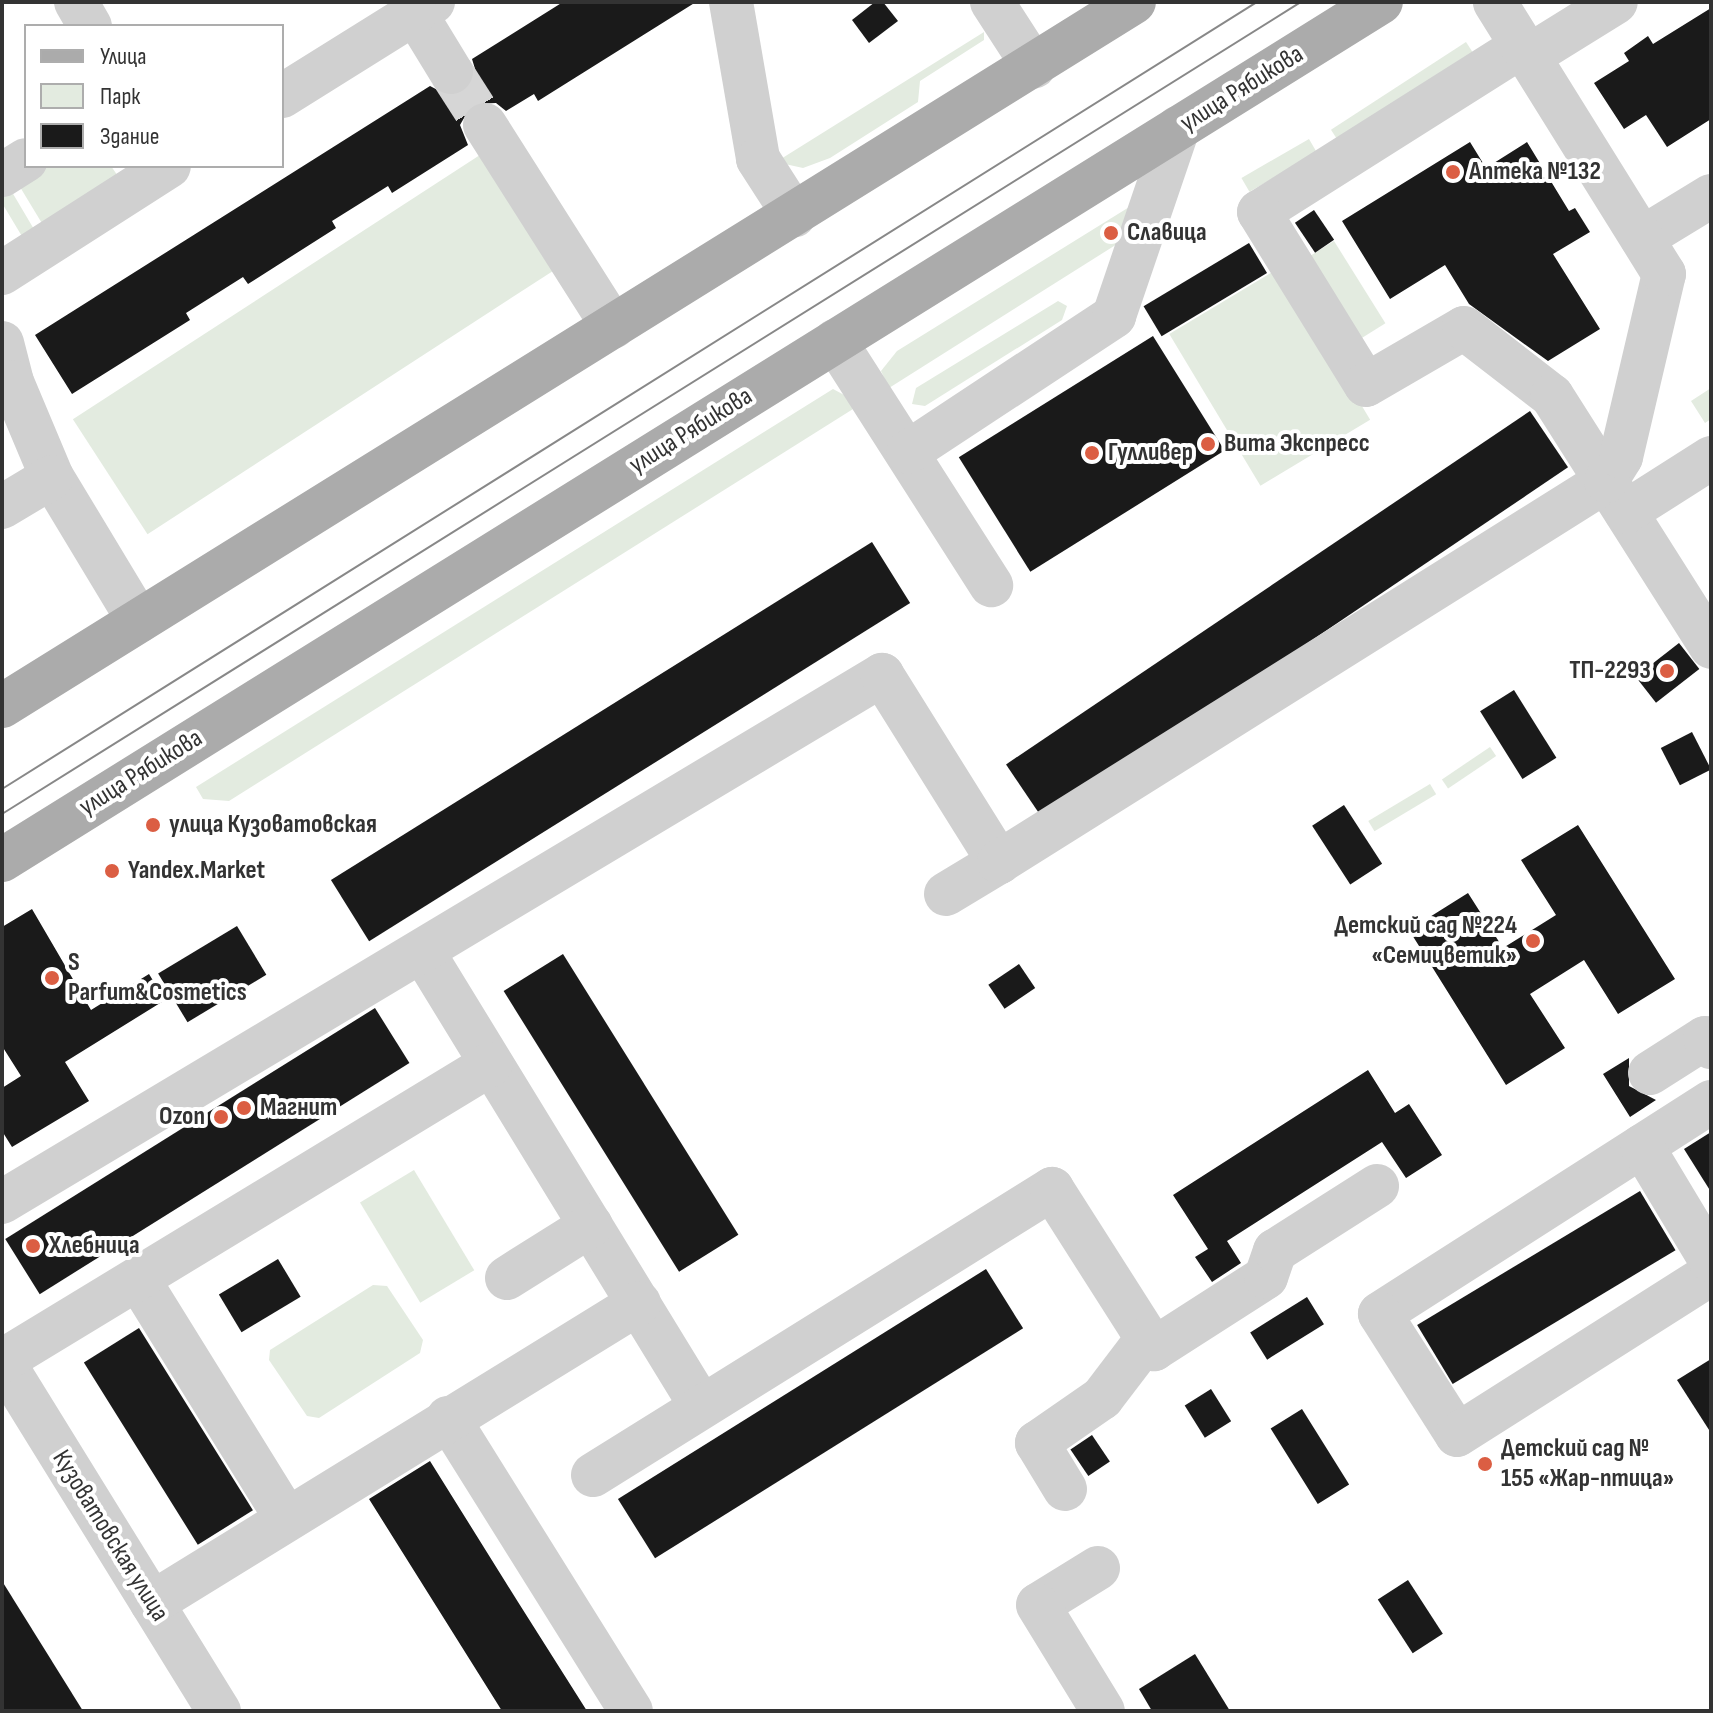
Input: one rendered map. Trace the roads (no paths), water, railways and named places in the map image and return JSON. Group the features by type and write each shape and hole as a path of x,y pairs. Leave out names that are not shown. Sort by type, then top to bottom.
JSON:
{"main road":[{"path":"2,706 1134,2"},
{"name":"улица Рябикова","path":"2,860 1381,2"}],"street":[{"path":"76,2 89,24"},
{"path":"731,2 758,159 794,215"},
{"path":"992,2 1034,67"},
{"path":"1495,2 1664,274 1621,457 1616,497"},
{"path":"1616,2 1526,51 1259,212 1366,385 1464,328 1552,396 1711,646"},
{"path":"284,95 424,8 451,72"},
{"path":"485,125 613,327"},
{"path":"908,452 1114,316 1178,128"},
{"path":"2,175 24,161"},
{"path":"2,273 166,168"},
{"path":"1642,238 1711,196"},
{"path":"835,341 991,585"},
{"path":"2,343 12,382 52,477 139,621"},
{"path":"946,894 1616,497 1711,458"},
{"path":"2,507 52,477"},
{"path":"2,1202 309,1015 423,952 882,675 999,862"},
{"path":"423,952 701,1406"},
{"path":"1650,1073 1705,1038 1711,1047"},
{"path":"2,1361 491,1064"},
{"path":"1711,1102 1380,1314 1457,1435 1711,1274"},
{"path":"1642,1146 1711,1261"},
{"path":"593,1475 1052,1189 1154,1349 1266,1277 1275,1251 1377,1186"},
{"path":"507,1278 591,1225"},
{"path":"138,1279 286,1518"},
{"path":"152,1603 639,1303"},
{"path":"1065,1489 1037,1443 1102,1398 1147,1339"},
{"name":"Кузоватовская улица","path":"2,1361 219,1711"},
{"path":"448,1418 631,1711"},
{"path":"1098,1568 1038,1605 1103,1711"}],"tunnel":[{"path":"451,72 485,125"}],"tram line":[{"path":"2,789 1257,2"},
{"path":"2,814 1301,2"}],"place":[{"name":"Аптека №132","path":"1453,172"},
{"name":"Славица","path":"1111,233"},
{"name":"Вита Экспресс","path":"1208,444"},
{"name":"Гулливер","path":"1092,453"},
{"name":"ТП-2293","path":"1667,671"},
{"name":"улица Кузоватовская","path":"153,825"},
{"name":"Yandex.Market","path":"112,871"},
{"name":"Детский сад №224 «Семицветик»","path":"1533,941"},
{"name":"S Parfum&Cosmetics","path":"52,978"},
{"name":"Магнит","path":"244,1108"},
{"name":"Ozon","path":"221,1117"},
{"name":"Хлебница","path":"33,1246"},
{"name":"Детский сад № 155 «Жар-птица»","path":"1485,1464"}]}
